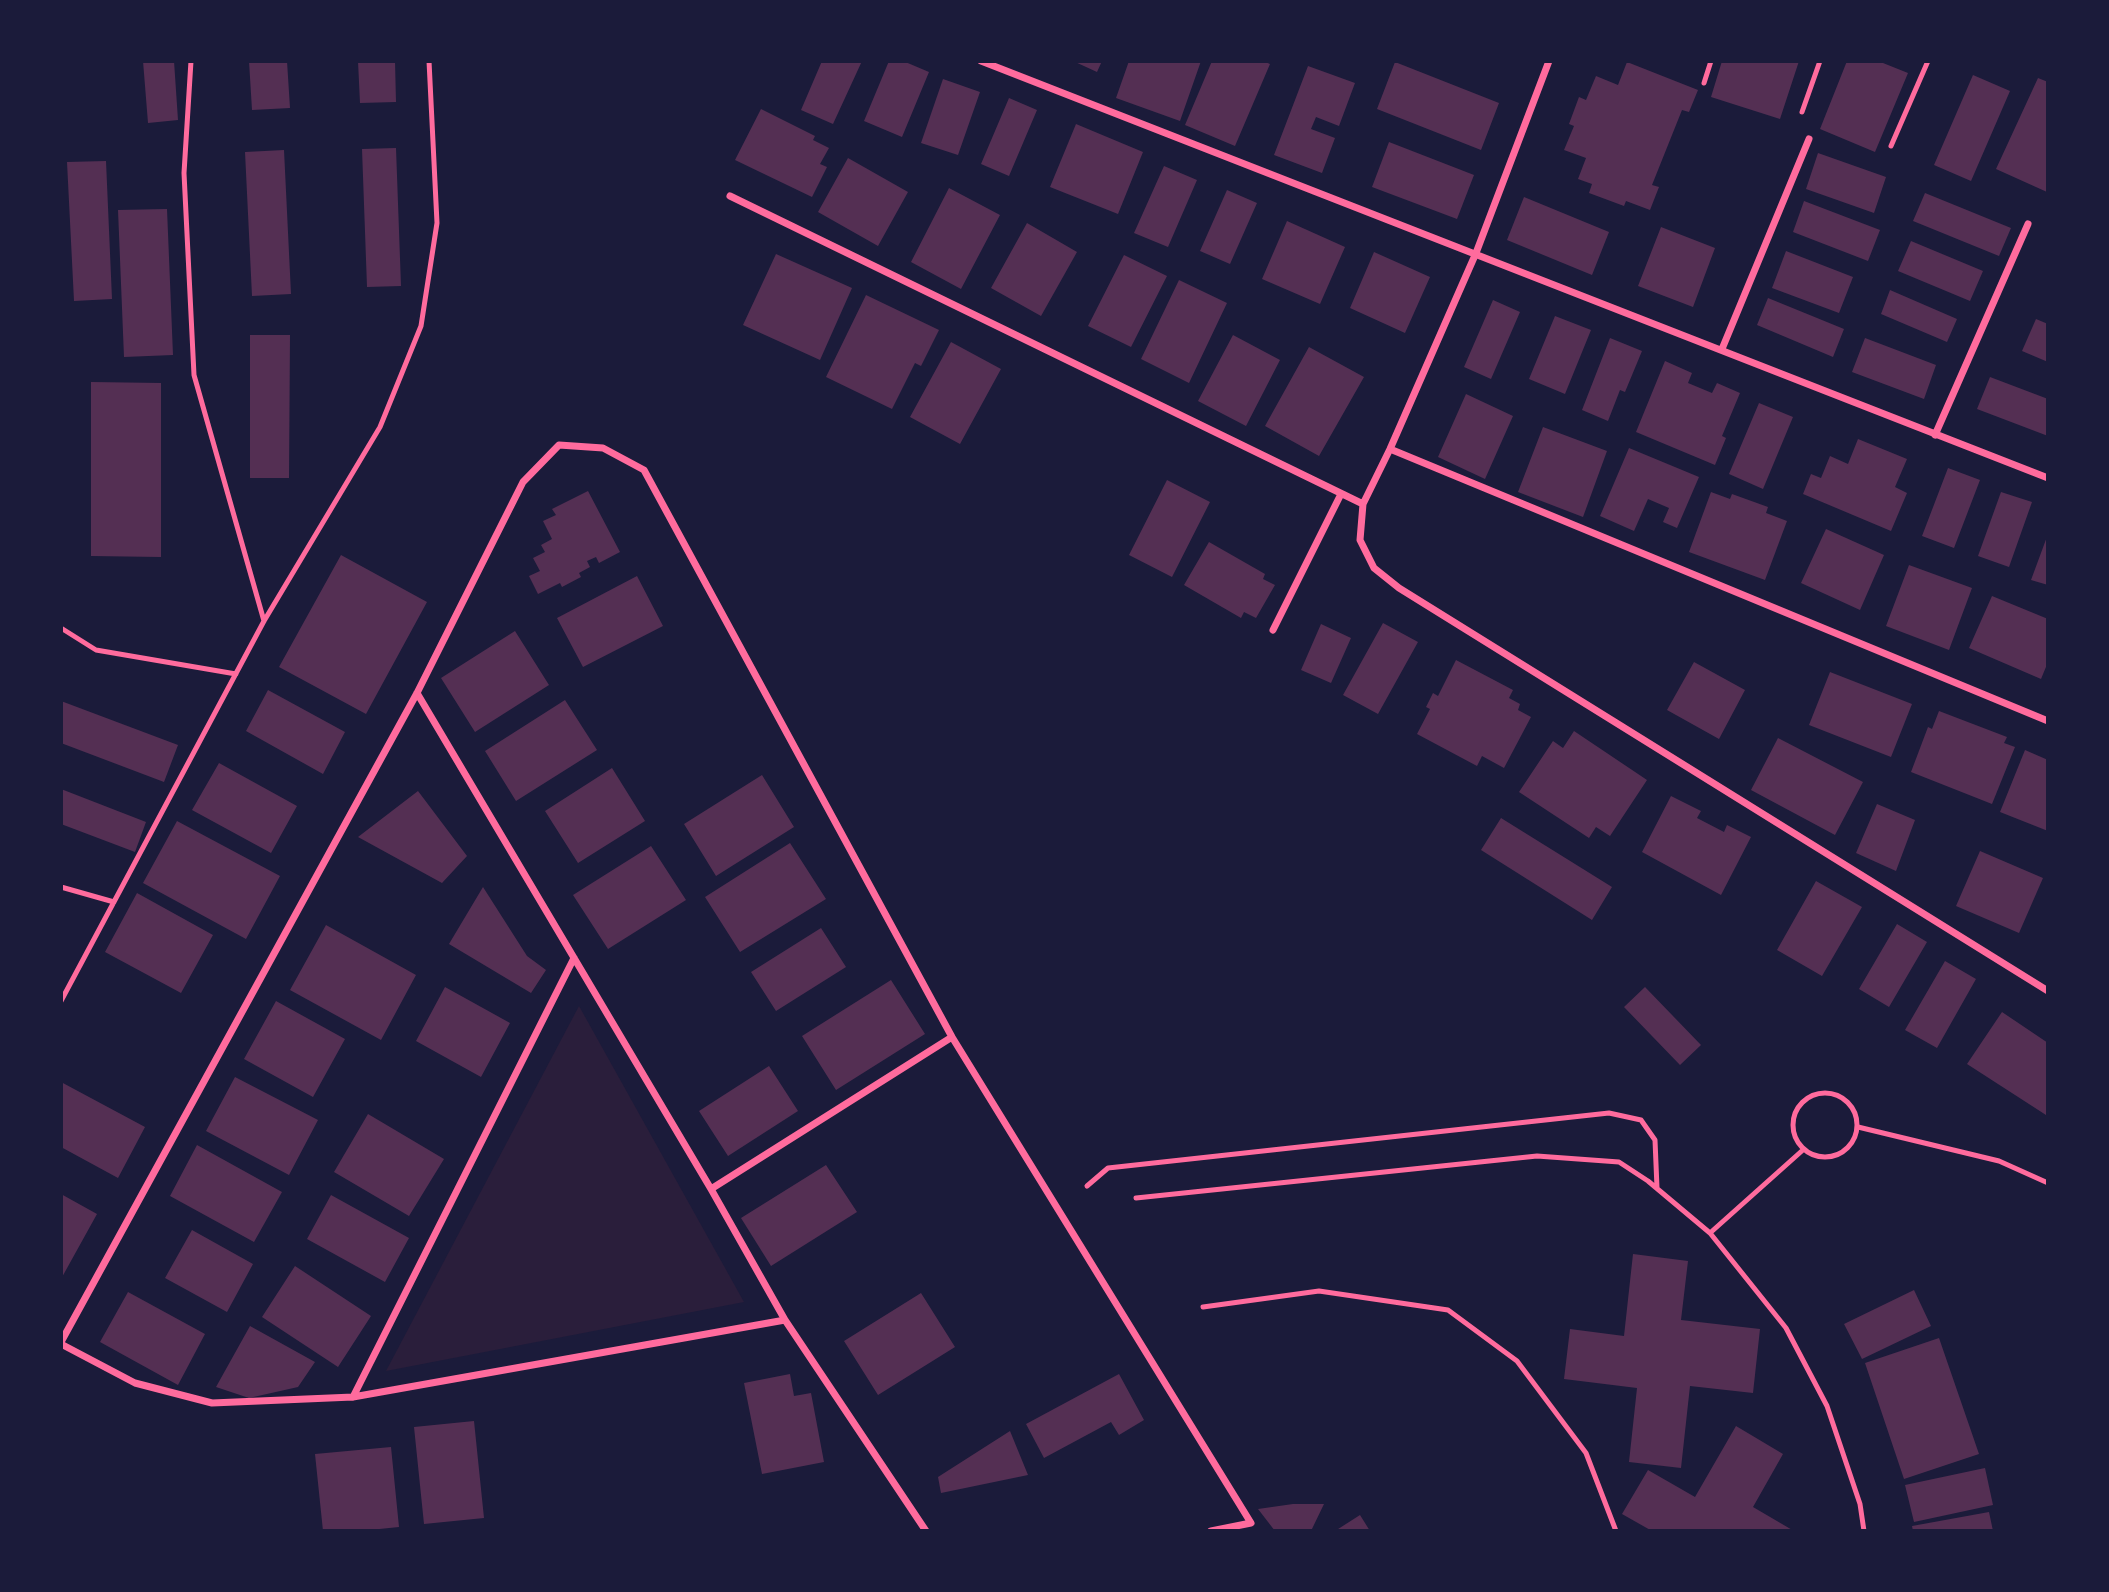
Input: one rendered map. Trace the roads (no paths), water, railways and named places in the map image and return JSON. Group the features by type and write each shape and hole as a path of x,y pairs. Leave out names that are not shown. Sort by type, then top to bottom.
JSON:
{"street":[{"path":"981,61 2048,478"},
{"path":"1549,61 1475,253 1390,449 1363,504 1360,540 1374,568 1399,588 2048,991"},
{"path":"1722,349 1809,139"},
{"path":"730,195 1363,504"},
{"path":"1935,435 2028,224"},
{"path":"785,1320 353,1397 212,1403 135,1383 61,1343 417,693 523,481 559,445 603,448 644,470 951,1037 1251,1523 1210,1531"},
{"path":"1390,449 2048,721"},
{"path":"1273,630 1341,494"},
{"path":"417,693 711,1189 785,1320 926,1531"},
{"path":"353,1397 574,958"},
{"path":"711,1189 951,1037"}],"lane":[{"path":"191,61 184,173 194,375 264,621"},
{"path":"61,1001 264,621 380,427 421,326 437,223 429,61"},
{"path":"1704,83 1711,61"},
{"path":"1802,112 1820,61"},
{"path":"1891,146 1928,61"},
{"path":"61,628 96,650 236,674"},
{"path":"61,887 114,902"},
{"path":"1820,1093 1835,1093 1847,1100 1855,1112 1858,1127 1854,1140 1844,1151 1831,1156 1816,1156 1804,1149 1796,1137 1793,1123 1797,1109 1807,1098 1820,1093"},
{"path":"1087,1186 1108,1168 1609,1113 1641,1120 1655,1140 1657,1188"},
{"path":"1858,1127 1999,1161 2048,1183"},
{"path":"1710,1233 1804,1149"},
{"path":"1136,1198 1538,1156 1619,1162 1657,1188 1710,1233 1786,1328 1827,1406 1860,1504 1864,1531"},
{"path":"1203,1307 1319,1291 1448,1310 1517,1361 1586,1452 1616,1531"}]}
